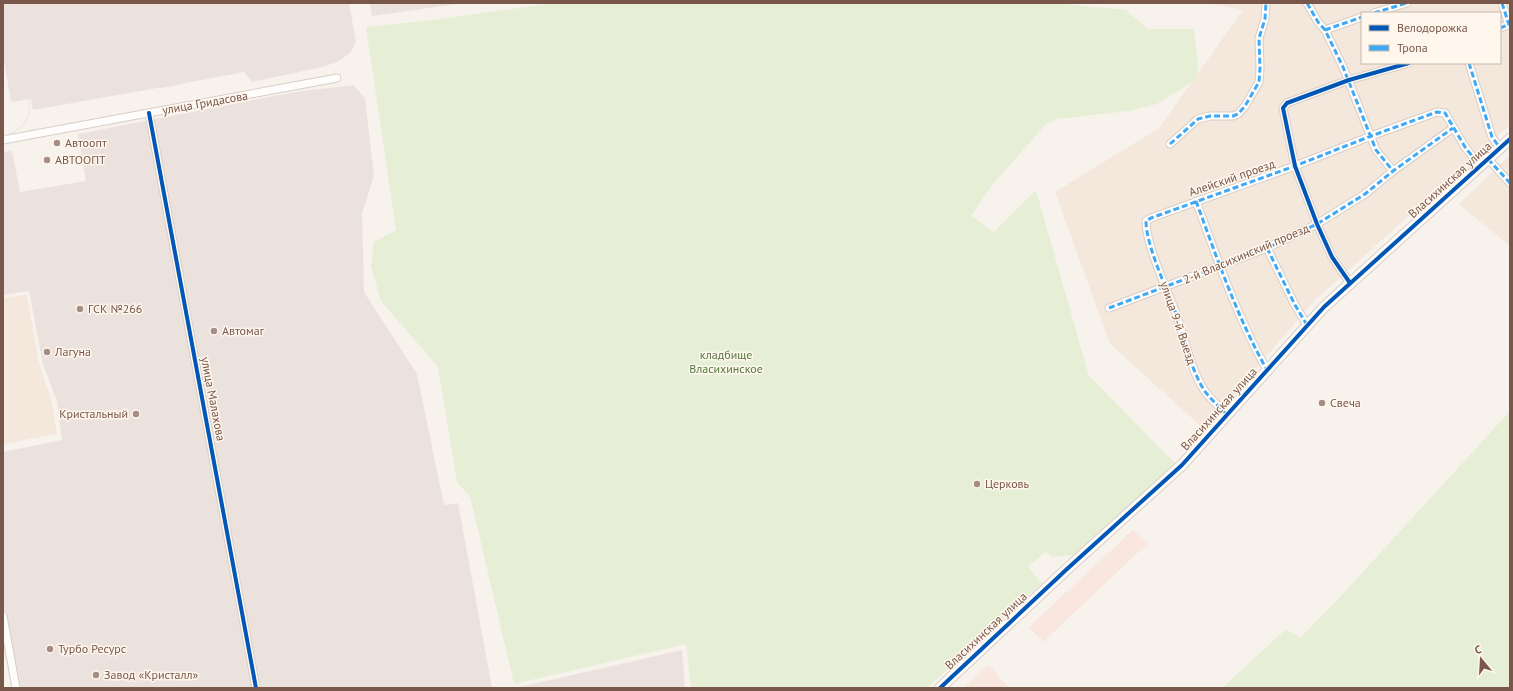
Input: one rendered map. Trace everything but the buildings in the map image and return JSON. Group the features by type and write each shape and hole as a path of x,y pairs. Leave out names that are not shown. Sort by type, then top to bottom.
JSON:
{"street":[{"path":"1170,144 1198,119 1210,116 1233,116 1238,114 1245,106 1259,82 1259,38 1266,3"},
{"path":"1307,3 1318,22 1325,30 1349,80 1376,150 1393,171"},
{"path":"1377,12 1407,3"},
{"path":"1502,3 1510,24"},
{"path":"1325,30 1361,17"},
{"path":"1350,283 1332,257 1317,224 1295,166 1283,108 1287,103 1349,80 1405,64"},
{"path":"1469,64 1492,137 1500,148"},
{"name":"улица Гридасова","path":"3,140 337,78"},
{"name":"Алейский проезд","path":"1146,221 1437,112 1445,113 1453,128"},
{"name":"улица Малахова","path":"149,113 256,688"},
{"path":"1453,128 1465,147 1480,166"},
{"name":"2-й Власихинский проезд","path":"1109,308 1267,248 1317,224 1365,194 1393,171 1453,128"},
{"name":"Власихинская улица","path":"940,688 1059,576 1182,465 1307,325 1350,283 1510,139"},
{"path":"1488,159 1510,183"},
{"path":"1196,201 1253,345 1267,370"},
{"name":"улица 9-й Выезд","path":"1146,221 1150,243 1194,369 1205,392 1228,415"},
{"path":"1267,248 1295,305 1307,325"},
{"path":"3,616 16,688"}],"shaded area":[{"path":"3,3 349,3 356,42 351,52 339,61 323,67 252,82 244,72 180,85 33,110 31,99 11,102 3,55"},
{"path":"370,3 465,3 372,16"},
{"path":"1207,3 1510,3 1510,125 1315,300 1204,429 1110,344 1055,192 1159,128 1243,10"},
{"path":"353,85 365,98 374,176 362,213 364,292 417,374 444,505 458,503 492,688 18,688 3,604 3,452 62,440 57,401 43,365 29,291 3,295 3,152 12,151 20,192 86,181 78,134 295,92"},
{"path":"1510,155 1510,246 1459,204"},
{"path":"27,295 39,363 52,403 57,434 3,444 3,298"},
{"path":"1133,530 1147,544 1043,642 1029,627"},
{"path":"682,650 685,688 515,688"},
{"path":"989,665 1009,688 963,688"}],"green space":[{"name":"кладбище Власихинское","path":"553,3 1054,3 1126,10 1148,29 1194,29 1198,65 1196,80 1157,104 1128,111 1058,119 1046,124 992,185 971,216 994,232 1036,190 1089,376 1175,463 1077,555 1051,557 1046,551 1028,567 1042,583 927,688 691,688 686,644 514,684 470,496 457,483 438,367 381,301 371,266 374,242 396,230 366,27 433,20"},
{"path":"1510,411 1510,688 1222,688 1286,629 1300,638 1340,597"}],"tram line":[{"path":"3,136 15,131 24,124 29,113 29,100"}],"marked path":[{"path":"1170,144 1198,119 1210,116 1233,116 1238,114 1245,106 1259,82 1259,38 1265,19 1266,3"},
{"path":"1307,3 1318,22 1325,30 1343,67 1376,150 1393,171"},
{"path":"1377,12 1407,3"},
{"path":"1502,3 1509,25"},
{"path":"1325,30 1361,17"},
{"path":"1501,28 1510,24"},
{"path":"1469,64 1492,137 1500,148"},
{"path":"1227,415 1206,393 1199,381 1191,361 1179,321 1149,242 1146,221 1437,112 1445,113 1465,147 1480,166"},
{"path":"1109,308 1267,248 1317,224 1365,194 1393,171 1453,128"},
{"path":"1488,159 1510,183"},
{"path":"1196,201 1237,308 1267,370"},
{"path":"1267,248 1295,305 1307,325"}],"cycle path":[{"path":"1350,283 1332,257 1317,224 1295,166 1283,108 1287,103 1349,80 1405,64"},
{"path":"149,113 256,688"},
{"path":"940,688 1067,569 1182,465 1324,307 1510,139"}],"place":[{"name":"Автоопт","path":"57,143"},
{"name":"АВТООПТ","path":"47,160"},
{"name":"ГСК №266","path":"80,309"},
{"name":"Автомаг","path":"214,331"},
{"name":"Лагуна","path":"47,352"},
{"name":"Свеча","path":"1322,403"},
{"name":"Кристальный","path":"136,414"},
{"name":"Церковь","path":"977,484"},
{"name":"Турбо Ресурс","path":"50,649"},
{"name":"Завод «Кристалл»","path":"96,675"}]}
